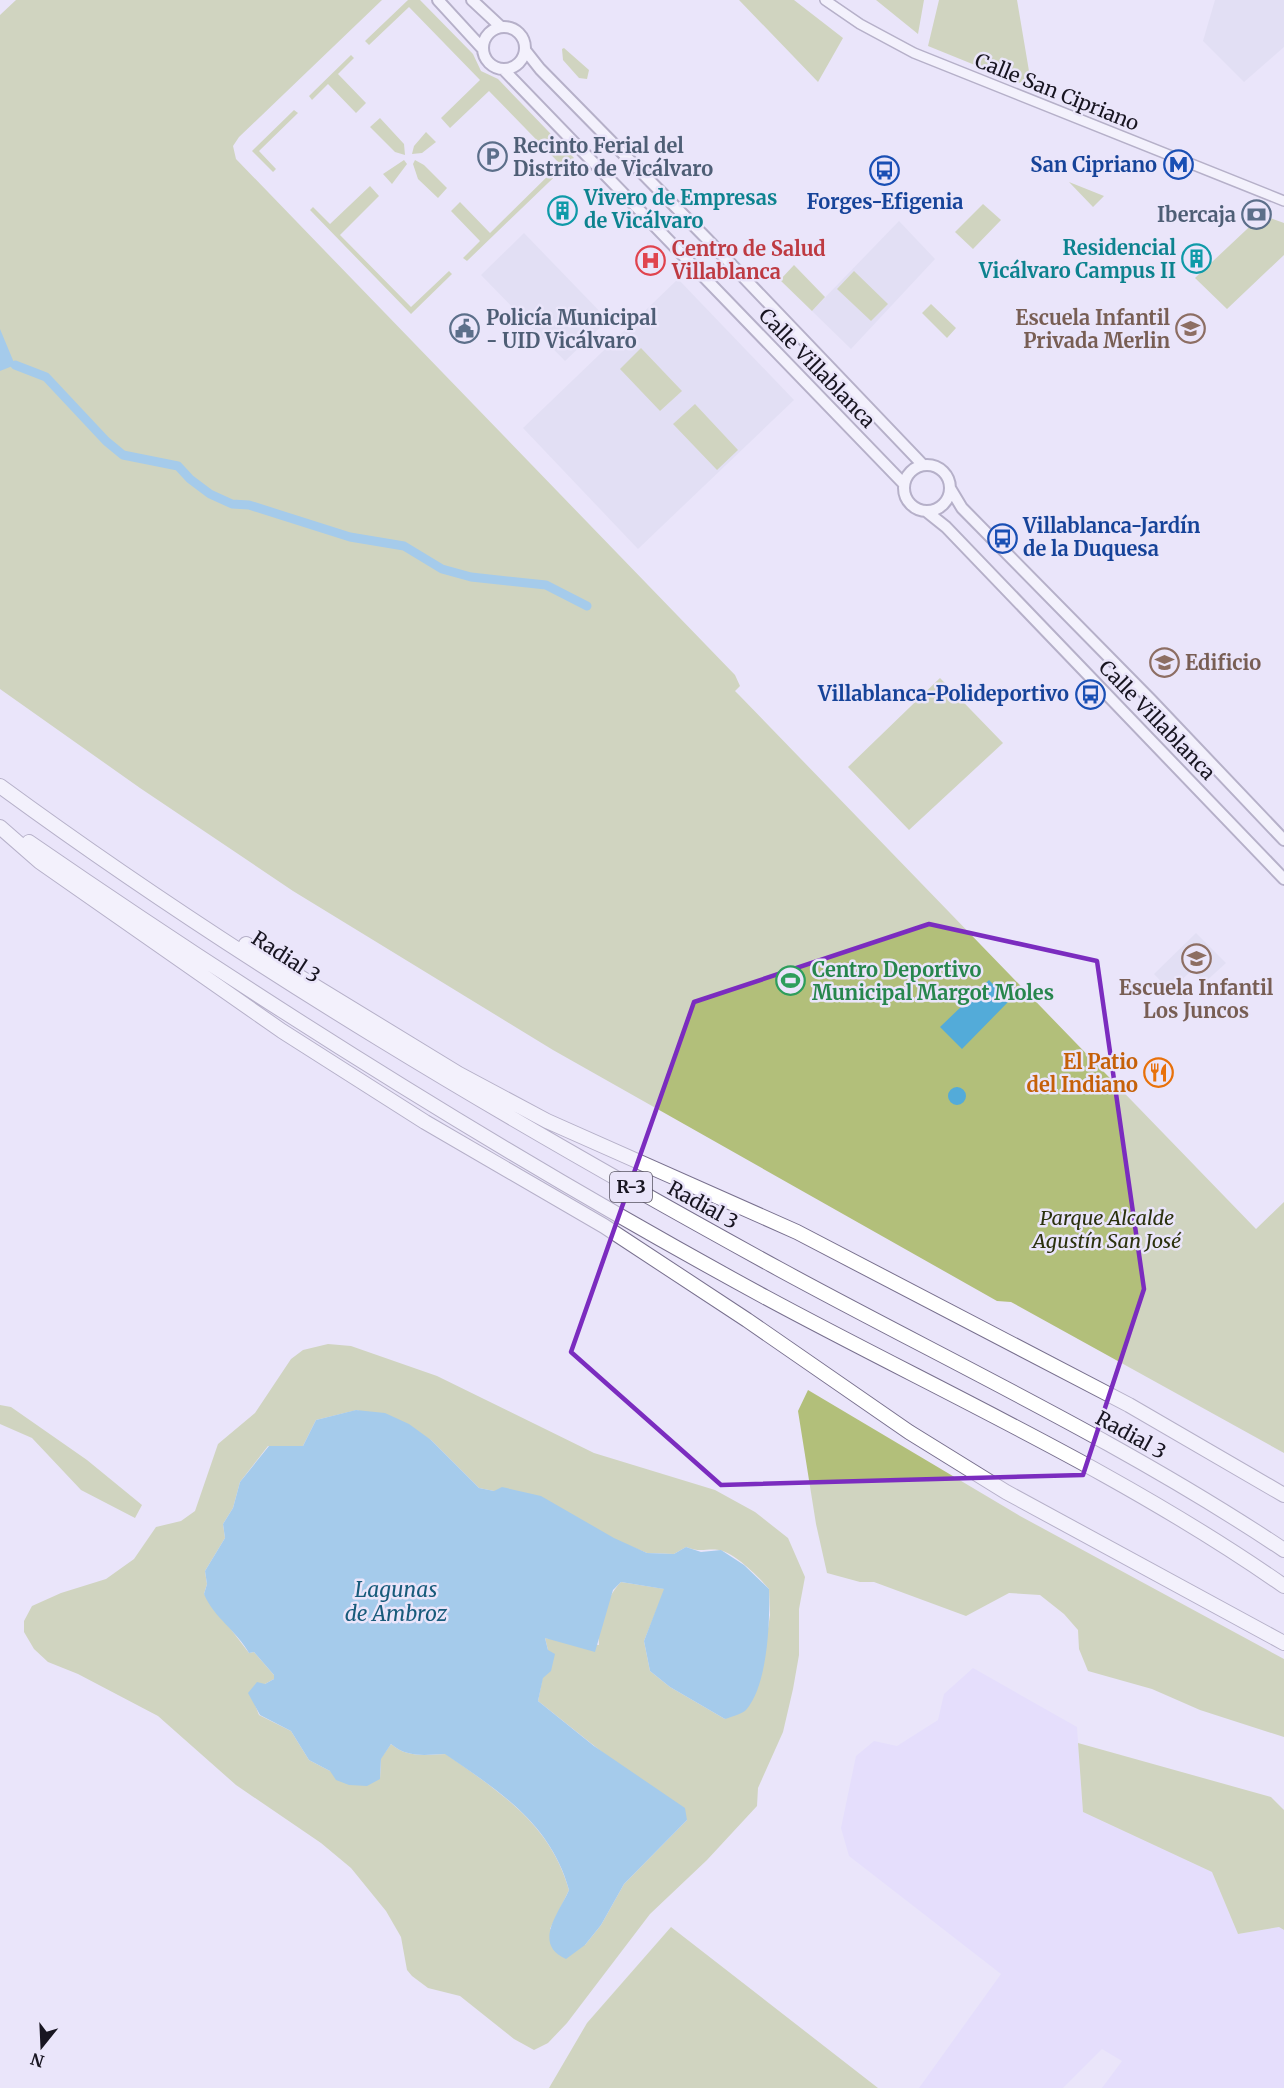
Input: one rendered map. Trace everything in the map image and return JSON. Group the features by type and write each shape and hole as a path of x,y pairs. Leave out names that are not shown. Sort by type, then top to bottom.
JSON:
{"highway":[{"name":"Radial 3","path":"0,786 307,994 530,1131 1178,1483 1284,1550"},
{"name":"R-3","path":"0,822 204,962 444,1113 763,1296 1117,1483 1284,1586"},
{"path":"0,827 40,862 282,1031 425,1122 604,1226 747,1320 909,1432 1006,1492 1284,1643"},
{"path":"118,868 469,1079 547,1121 797,1232 1129,1405 1284,1495"}],"main road":[{"path":"438,0 482,48 489,63 504,70 519,64 525,50 522,37 516,30 501,27 472,0"},
{"path":"482,48 488,34 501,27"},
{"name":"Calle Villablanca","path":"525,50 540,69 707,239 923,465"},
{"name":"Calle Villablanca","path":"504,70 904,484"},
{"path":"923,465 941,470 950,488 943,505 926,511 909,503 904,494 904,484 910,472 923,465"},
{"name":"Calle Villablanca","path":"950,488 962,508 1151,700 1284,840"},
{"name":"Calle Villablanca","path":"926,511 946,526 1284,879"}],"street":[{"name":"Calle San Cipriano","path":"825,0 860,24 914,53 1284,201"}],"highlighted area":[{"path":"929,924 1097,961 1144,1289 1083,1475 721,1485 571,1352 694,1002"}],"shaded area":[{"path":"1215,0 1284,0 1284,47 1244,82 1203,41"},
{"path":"899,221 935,259 851,349 812,311"},
{"path":"524,233 608,320 565,361 481,275"},
{"path":"678,279 794,400 638,549 523,428"},
{"name":"Escuela Infantil Los Juncos","path":"1196,933 1226,963 1204,983 1192,970 1170,991 1154,974"},
{"path":"973,1668 1077,1727 1083,1812 1212,1872 1238,1934 1279,1927 1284,1930 1284,2088 1102,2088 1122,2061 1102,2049 1063,2088 919,2088 1001,1974 849,1856 841,1828 856,1756 874,1741 897,1746 938,1720 944,1694"}],"green space":[{"name":"Parque Alcalde Agustín San José","path":"16,0 382,0 239,137 233,146 236,159 735,675 740,686 735,691 1256,1229 1284,1202 1284,1453 1011,1302 997,1301 553,1050 293,891 140,788 0,689 0,15"},
{"path":"408,0 420,0 473,54 481,71 498,79 574,158 467,261 463,258 480,241 451,211 460,202 490,233 560,164 489,91 450,128 441,118 480,80 409,7 369,45 365,41"},
{"path":"739,0 794,0 843,38 818,82"},
{"path":"876,0 924,0 918,34"},
{"path":"939,0 1017,0 1030,77 1019,83 928,46"},
{"path":"564,48 589,70 587,79 579,78 563,60 562,49"},
{"path":"351,55 354,58 338,74 366,103 356,113 328,84 312,100 309,96"},
{"path":"294,110 298,113 259,151 276,169 273,172 252,151"},
{"path":"380,118 404,144 405,155 395,152 370,127"},
{"path":"426,132 436,142 422,153 412,154 414,146"},
{"path":"404,160 407,164 392,184 383,174"},
{"path":"415,160 424,165 447,188 438,198 418,179 413,164"},
{"path":"1069,182 1104,196 1093,207"},
{"path":"370,186 379,196 340,235 411,307 449,271 452,274 411,314 310,210 313,207 330,224"},
{"path":"983,204 1001,220 973,249 955,232"},
{"path":"1262,215 1284,223 1284,255 1227,309 1195,278"},
{"path":"794,265 825,297 812,311 780,280"},
{"path":"854,271 888,304 871,321 837,289"},
{"path":"931,304 956,328 947,338 922,313"},
{"path":"641,348 682,391 660,411 620,369"},
{"path":"695,404 738,450 717,470 673,424"},
{"path":"940,678 1003,743 909,830 848,767"},
{"path":"328,1344 351,1346 437,1376 594,1453 715,1490 755,1512 788,1538 805,1577 799,1609 799,1655 793,1689 783,1732 758,1788 757,1806 707,1860 650,1914 567,2023 548,2043 534,2050 514,2039 460,1996 428,1988 412,1976 407,1970 401,1937 386,1911 351,1868 321,1843 236,1785 158,1716 78,1674 48,1662 34,1649 24,1632 24,1621 32,1606 61,1593 106,1579 134,1559 156,1527 181,1521 195,1511 218,1444 255,1413 291,1359 303,1350","holes":["357,1410 431,1440 479,1488 494,1491 647,1553 674,1554 686,1547 725,1552 746,1566 769,1589 770,1615 762,1670 725,1719 670,1687 650,1671 644,1641 665,1589 621,1582 604,1611 599,1645 545,1638 548,1650 538,1701 687,1820 624,1884 601,1925 585,1945 550,1929 569,1890 549,1846 520,1811 446,1754 410,1754 391,1744 381,1758 380,1779 330,1771 309,1760 291,1731 259,1715 254,1702 265,1684 274,1679 274,1675 254,1652 249,1653 204,1594 207,1584 205,1571 225,1538 223,1524 233,1508 240,1482 268,1446 303,1446 316,1420"]},
{"path":"808,1390 1020,1516 1284,1659 1284,1737 1200,1710 1152,1689 1088,1671 1079,1649 1078,1630 1064,1614 1040,1595 1009,1593 966,1616 874,1582 860,1582 827,1573 816,1524 798,1411"},
{"path":"0,1405 11,1407 87,1460 142,1505 135,1518 81,1490 32,1438 0,1424"},
{"path":"1078,1743 1271,1797 1284,1810 1284,1930 1279,1927 1238,1934 1212,1872 1083,1812"},
{"path":"671,1927 878,2088 549,2088 587,2023"}],"water":[{"path":"0,329 15,365 0,371"},
{"path":"989,980 1009,1001 962,1049 940,1027"},
{"path":"957,1087 963,1090 966,1096 963,1102 957,1105 951,1102 948,1096 951,1090"},
{"name":"Lagunas de Ambroz","path":"356,1410 385,1413 409,1424 431,1440 479,1488 494,1491 502,1487 541,1496 614,1538 647,1553 674,1554 686,1547 701,1552 721,1550 744,1565 769,1589 768,1635 759,1685 746,1710 725,1719 670,1687 650,1671 644,1641 664,1589 621,1582 613,1590 595,1652 545,1638 548,1650 555,1654 551,1671 543,1678 538,1701 594,1746 685,1808 687,1820 624,1884 601,1925 585,1945 566,1959 556,1953 549,1937 555,1918 569,1890 550,1846 520,1811 485,1782 445,1754 410,1754 391,1744 381,1759 380,1779 367,1786 349,1785 336,1780 330,1771 309,1760 291,1731 260,1715 248,1693 257,1682 265,1684 274,1679 274,1675 254,1652 249,1653 208,1603 204,1594 207,1584 205,1571 225,1538 223,1524 233,1508 240,1482 269,1446 303,1446 316,1420"}],"waterway":[{"path":"15,365 46,377 106,441 123,455 178,466 190,479 210,494 232,504 249,505 350,537 404,546 442,569 471,577 546,585 587,606"}],"place":[{"name":"Recinto Ferial del Distrito de Vicálvaro","path":"492,157"},
{"name":"San Cipriano","path":"1178,165"},
{"name":"Forges-Efigenia","path":"885,171"},
{"name":"Vivero de Empresas de Vicálvaro","path":"563,210"},
{"name":"Ibercaja","path":"1257,215"},
{"name":"Residencial Vicálvaro Campus II","path":"1197,259"},
{"name":"Centro de Salud Villablanca","path":"651,260"},
{"name":"Policía Municipal - UID Vicálvaro","path":"465,329"},
{"name":"Escuela Infantil Privada Merlin","path":"1191,329"},
{"name":"Villablanca-Jardín de la Duquesa","path":"1002,538"},
{"name":"Edificio","path":"1164,663"},
{"name":"Villablanca-Polideportivo","path":"1090,694"},
{"name":"Escuela Infantil Los Juncos","path":"1196,958"},
{"name":"Centro Deportivo Municipal Margot Moles","path":"791,981"},
{"name":"El Patio del Indiano","path":"1159,1073"}]}
